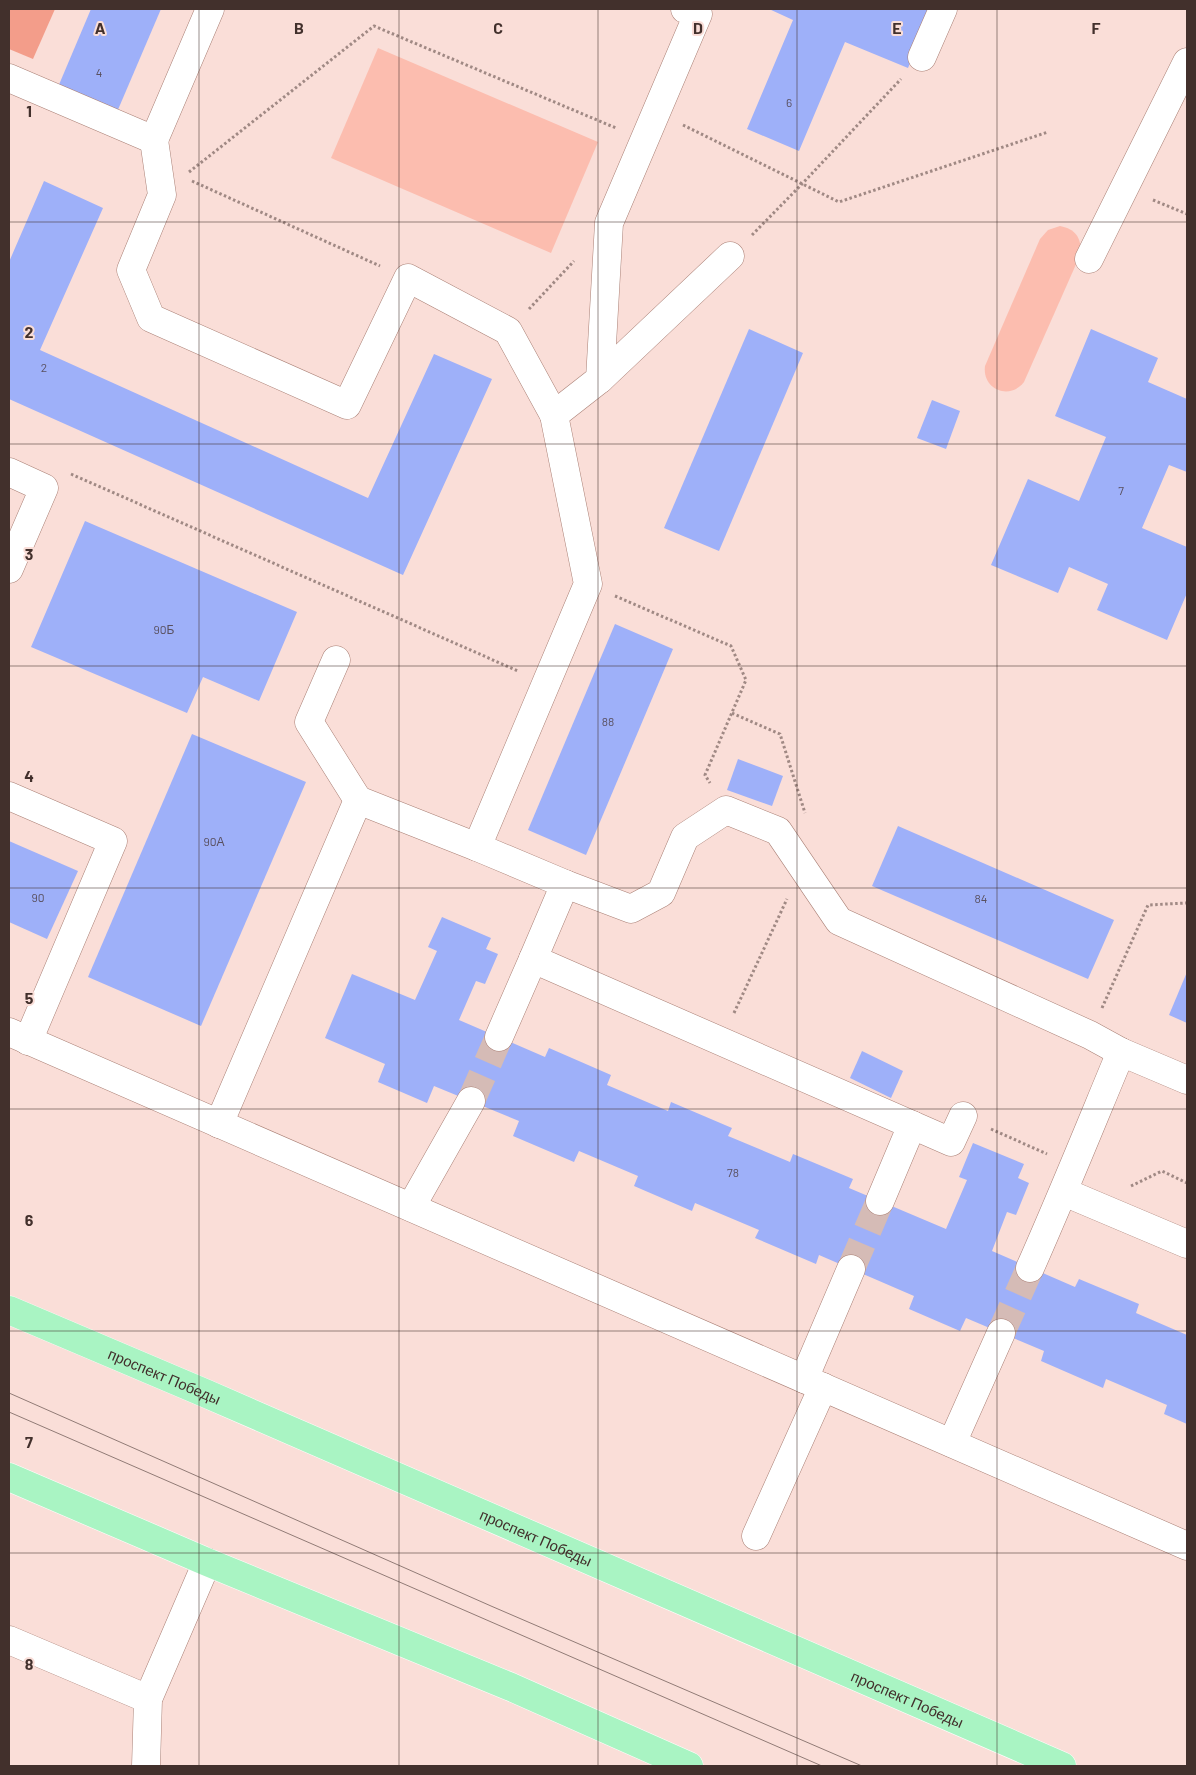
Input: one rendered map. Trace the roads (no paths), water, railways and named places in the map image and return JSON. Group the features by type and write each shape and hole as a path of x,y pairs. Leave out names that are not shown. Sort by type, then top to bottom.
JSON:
{"main road":[{"name":"проспект Победы","path":"9,1310 216,1398 1062,1766"},
{"path":"9,1477 207,1562 511,1687 653,1759 689,1766"}],"lane":[{"path":"210,9 156,153 162,195 131,270 151,318 347,405 408,278 508,332 554,415 588,584 477,847"},
{"path":"600,379 609,223 698,14 685,9"},
{"path":"922,57 943,9"},
{"path":"1089,259 1187,62"},
{"path":"9,78 156,153"},
{"path":"554,415 600,379 730,256"},
{"path":"9,472 44,488 9,569"},
{"path":"336,660 309,722 358,800 564,884 631,909 661,893 685,837 726,810 778,831 839,921 1121,1052 1187,1080"},
{"path":"9,796 113,842 18,1036 1187,1546"},
{"path":"219,1124 358,800"},
{"path":"499,1037 564,884"},
{"path":"533,959 952,1142 963,1116"},
{"path":"1030,1268 1064,1192 1121,1052"},
{"path":"411,1207 471,1101"},
{"path":"880,1202 912,1125"},
{"path":"1064,1192 1187,1244"},
{"path":"756,1536 813,1383 852,1269"},
{"path":"952,1444 1001,1333"},
{"path":"146,1766 148,1699 207,1562"},
{"path":"9,1640 148,1699"}],"tunnel":[{"path":"471,1101 499,1037"},
{"path":"851,1269 880,1201"},
{"path":"1001,1333 1030,1268"}],"tram line":[{"path":"9,1393 491,1606 862,1766"},
{"path":"9,1412 822,1766"}]}
